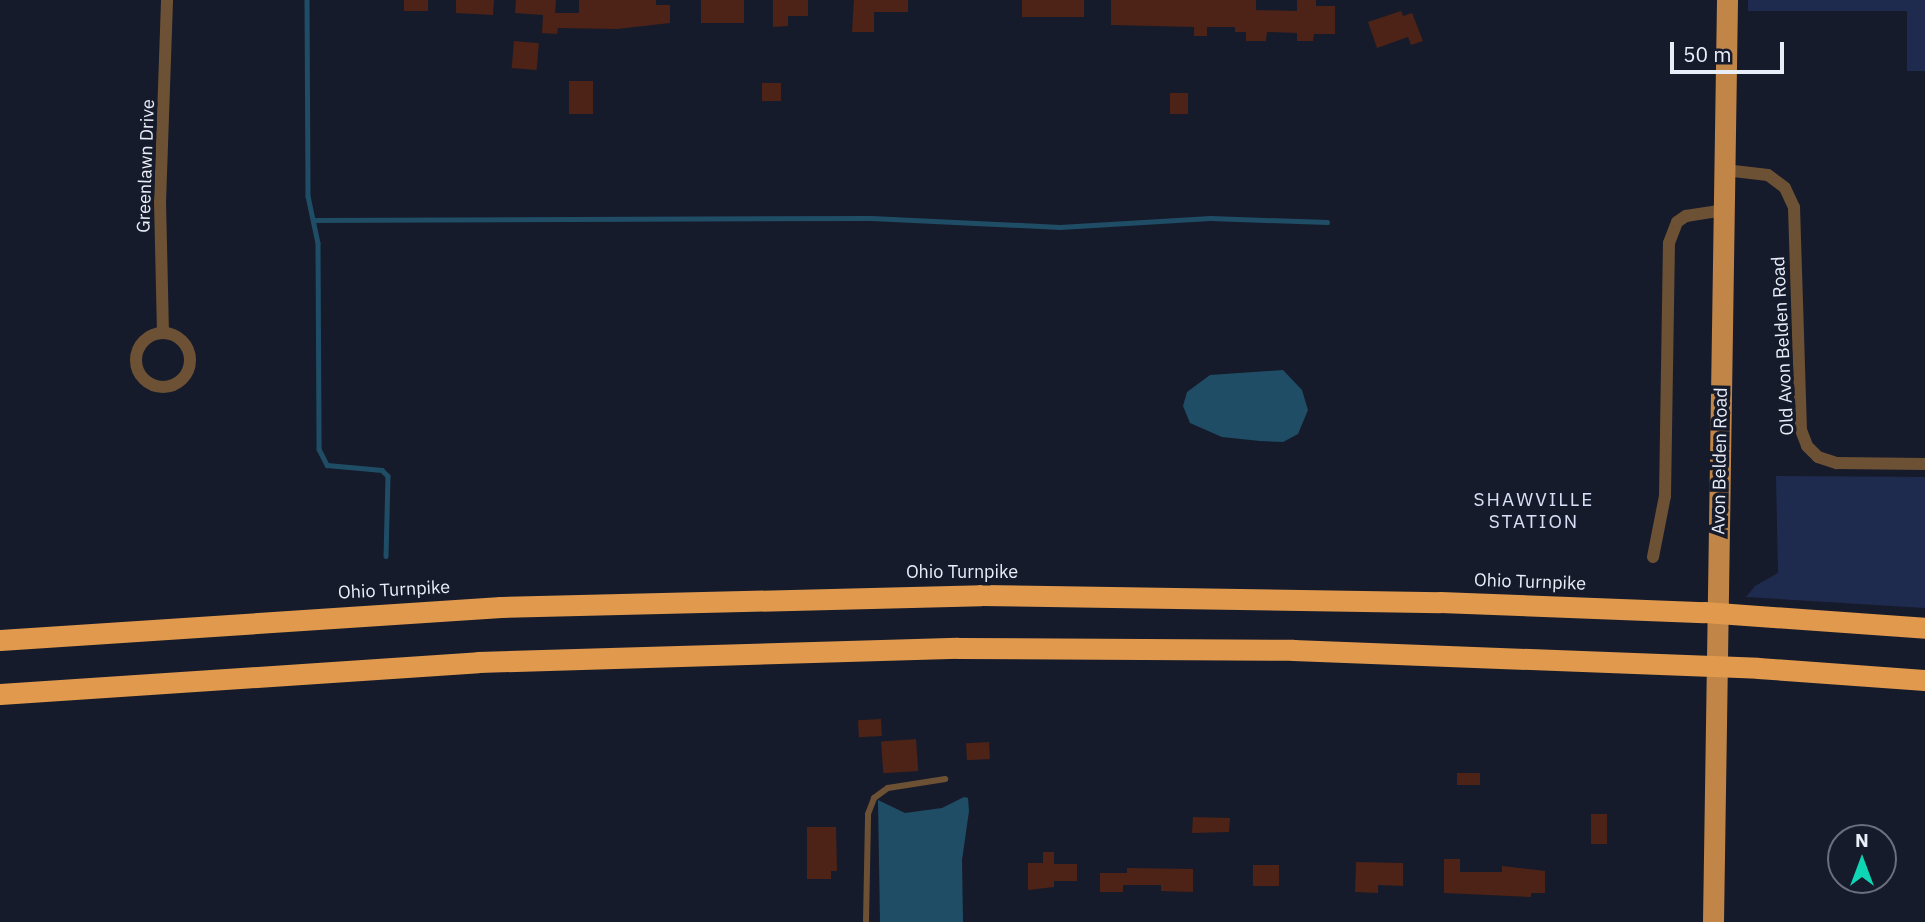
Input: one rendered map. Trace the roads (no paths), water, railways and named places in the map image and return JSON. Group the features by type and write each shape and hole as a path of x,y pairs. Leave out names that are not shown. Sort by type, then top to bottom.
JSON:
{"highway":[{"name":"Ohio Turnpike","path":"0,640 515,606 981,594 1440,601 1925,628"},
{"path":"0,694 478,662 958,648 1320,651 1744,667 1925,680"}],"main road":[{"name":"Avon Belden Road","path":"1713,922 1727,0"}],"street":[{"name":"Greenlawn Drive","path":"163,333 160,202 167,0"},
{"name":"Old Avon Belden Road","path":"1725,170 1768,175 1785,188 1794,207 1801,430 1807,446 1818,457 1837,463 1925,464"},
{"path":"1654,557 1665,496 1669,243 1676,222 1686,216 1724,210"},
{"path":"163,333 183,342 190,362 185,376 166,387 144,379 137,365 142,343 163,333"}],"lane":[{"path":"866,922 868,814 874,798 888,788 945,779"}],"waterway":[{"path":"307,0 308,196 318,243 319,449 327,465 382,470 388,476 386,556"},
{"path":"313,220 871,218 1060,227 1210,218 1327,222"}],"district":[{"name":"SHAWVILLE STATION","path":"1534,511"}]}
